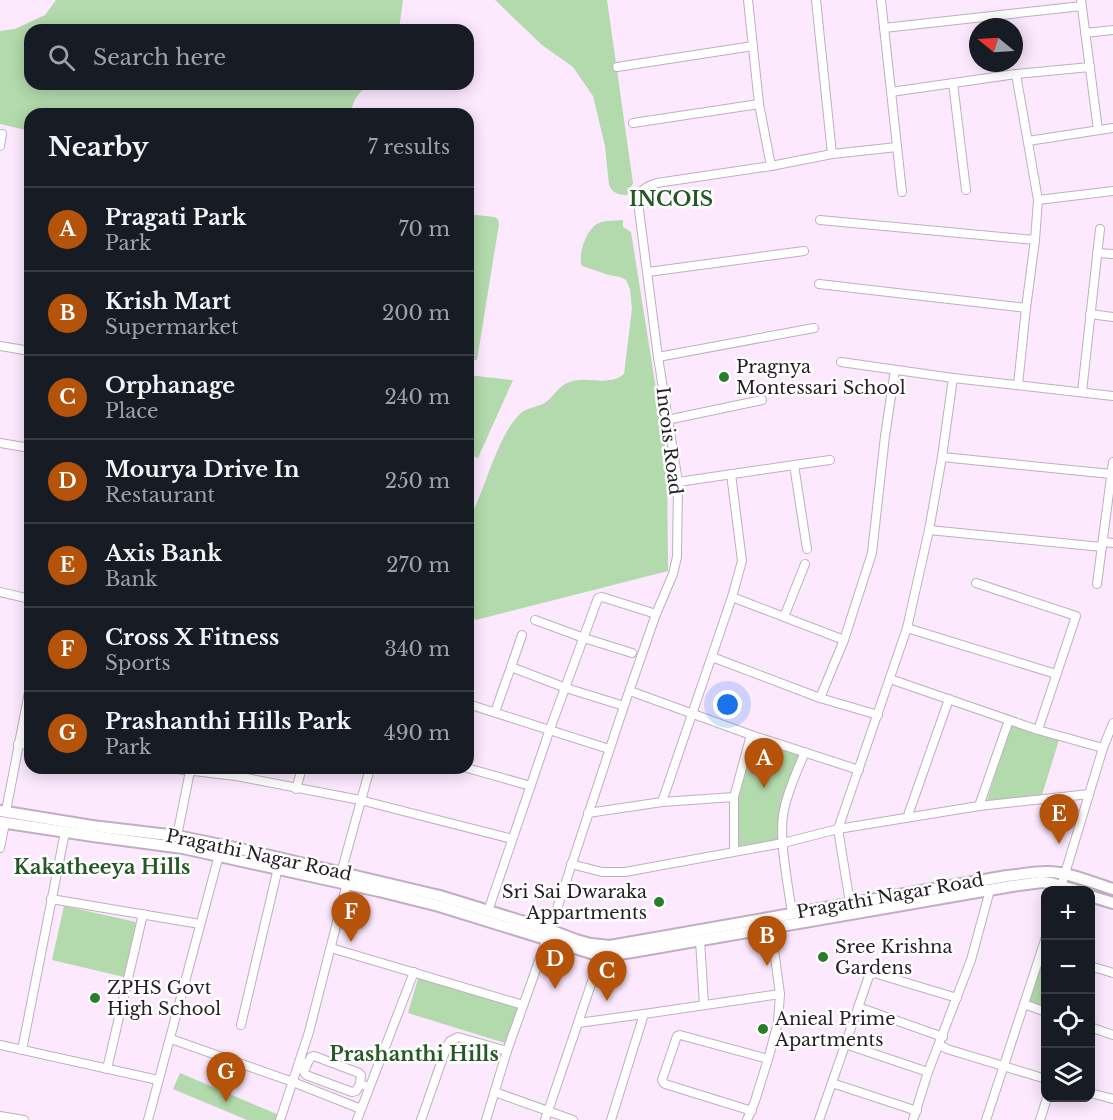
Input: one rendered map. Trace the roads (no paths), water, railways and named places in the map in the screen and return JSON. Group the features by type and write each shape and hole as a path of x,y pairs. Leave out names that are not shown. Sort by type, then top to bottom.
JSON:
{"main road":[{"name":"Pragathi Nagar Road","path":"3,811 92,826 177,836 440,896 548,934 574,949 601,955 632,952 1042,882 1056,886"},
{"name":"Pragathi Nagar Road","path":"3,823 219,855 591,944 610,945 1007,876 1049,872 1065,874 1113,889"},
{"path":"1095,898 1113,903"}],"street":[{"path":"748,0 759,104 771,166"},
{"path":"816,0 832,154"},
{"path":"881,0 902,192"},
{"path":"884,28 1081,3 1098,130"},
{"path":"1085,33 1113,30"},
{"path":"617,67 753,46"},
{"path":"891,92 1090,66"},
{"path":"1016,74 1038,201 1018,385"},
{"path":"953,83 966,190"},
{"path":"633,123 759,104"},
{"path":"1028,141 1113,128"},
{"path":"0,146 2,134"},
{"name":"Incois Road","path":"486,1120 609,749 656,614 673,574 677,557 678,482 658,357 638,199 643,189 657,183 771,166 832,154 897,147"},
{"path":"1038,201 1113,191"},
{"path":"820,220 1035,240"},
{"path":"1082,392 1100,229"},
{"path":"648,273 804,251"},
{"path":"1097,253 1113,254"},
{"path":"819,284 1026,308"},
{"path":"1090,314 1113,317"},
{"path":"658,357 814,328"},
{"path":"0,346 24,350"},
{"path":"842,362 953,378 1113,396"},
{"path":"820,698 844,640 872,554 895,370"},
{"path":"850,903 838,829 907,628 929,530 953,378"},
{"path":"667,420 762,400"},
{"path":"0,443 24,447"},
{"path":"942,457 1111,474"},
{"path":"678,482 830,460"},
{"path":"1097,584 1113,462"},
{"path":"794,465 807,549"},
{"path":"662,802 732,597 742,561 731,474"},
{"path":"929,530 1113,543"},
{"path":"784,617 805,564"},
{"path":"976,583 1076,616 1038,730"},
{"path":"0,592 24,598"},
{"path":"488,911 550,729 598,598 602,597 656,614"},
{"path":"732,597 844,640"},
{"path":"535,620 632,653"},
{"path":"907,628 1056,674"},
{"path":"495,712 522,635"},
{"path":"712,657 820,698 878,715"},
{"path":"511,667 566,688 624,706"},
{"path":"890,679 1038,730 1103,748"},
{"path":"630,691 751,735 859,770"},
{"path":"907,818 949,699"},
{"path":"474,706 609,749"},
{"path":"3,811 24,716"},
{"path":"979,806 1009,720"},
{"path":"1061,886 1103,748 1113,723"},
{"path":"734,851 734,797 751,735"},
{"path":"18,744 24,745"},
{"path":"792,913 783,843 784,810 805,752"},
{"path":"474,770 531,786"},
{"path":"177,836 189,774"},
{"path":"244,774 296,789 360,800 512,839"},
{"path":"296,789 301,774"},
{"path":"341,873 368,774"},
{"path":"571,864 602,872 625,872 783,843 838,829 979,806 1089,794"},
{"path":"588,813 662,802 734,797"},
{"path":"0,848 3,823"},
{"path":"22,1050 64,832"},
{"path":"148,1120 219,855"},
{"path":"241,1025 279,868"},
{"path":"280,1120 293,1082 303,1062 347,884"},
{"path":"914,1120 928,1072 971,960 990,890"},
{"path":"51,899 200,924"},
{"path":"107,1069 143,914"},
{"path":"747,1120 752,1111 778,1022 780,994 771,928"},
{"path":"700,940 704,1005"},
{"path":"331,948 523,1005"},
{"path":"545,1120 601,955"},
{"path":"986,1120 1041,958"},
{"path":"1095,968 1113,973"},
{"path":"357,1120 414,972"},
{"path":"819,1120 869,976 874,973 957,998"},
{"path":"578,1023 780,994"},
{"path":"1024,1004 1041,1010"},
{"path":"858,1006 941,1041 947,1049 1041,1077"},
{"path":"611,1120 644,1014"},
{"path":"1095,1029 1113,1035"},
{"path":"752,1111 665,1084 662,1080 677,1036 682,1034 768,1059"},
{"path":"421,1120 450,1041 458,1037 507,1051"},
{"path":"171,1039 293,1082 361,1109"},
{"path":"845,1044 928,1072"},
{"path":"0,1045 158,1080"},
{"path":"314,1056 341,1066 361,1075 360,1084 356,1091 352,1092 306,1075 303,1062 314,1056"},
{"path":"832,1083 917,1111"},
{"path":"360,1084 369,1087"},
{"path":"495,1092 573,1120"},
{"path":"1095,1094 1113,1099"},
{"path":"1040,1120 1046,1102"},
{"path":"0,1116 24,1120"}],"place":[{"name":"Pragnya Montessari School","path":"724,377"},
{"name":"Pragati Park","path":"764,788"},
{"name":"Axis Bank","path":"1059,844"},
{"name":"Sri Sai Dwaraka Appartments","path":"659,902"},
{"name":"Cross X Fitness","path":"351,942"},
{"name":"Sree Krishna Gardens","path":"823,957"},
{"name":"Krish Mart","path":"767,966"},
{"name":"Mourya Drive In","path":"555,989"},
{"name":"ZPHS Govt High School","path":"95,998"},
{"name":"Orphanage","path":"607,1001"},
{"name":"Anieal Prime Apartments","path":"763,1029"},
{"name":"Prashanthi Hills Park","path":"226,1102"}],"district":[{"name":"INCOIS","path":"671,199"},
{"name":"Kakatheeya Hills","path":"102,867"},
{"name":"Prashanthi Hills","path":"414,1054"}]}
